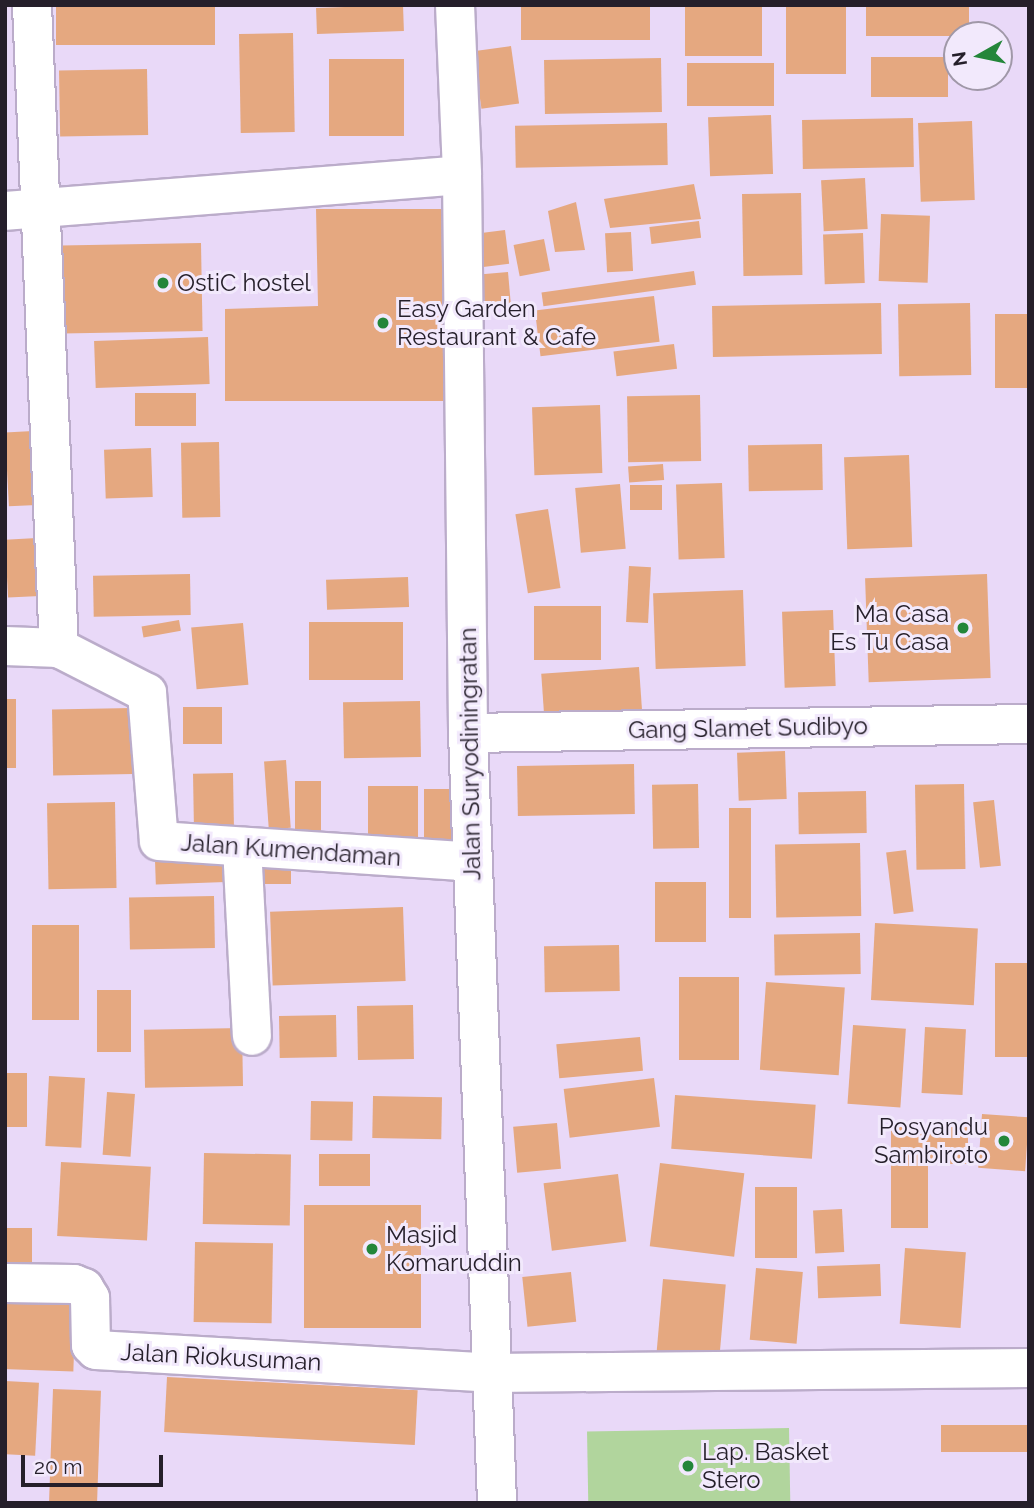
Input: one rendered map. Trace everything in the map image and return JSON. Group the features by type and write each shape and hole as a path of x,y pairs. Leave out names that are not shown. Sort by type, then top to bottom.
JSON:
{"street":[{"path":"32,5 22,210 59,648"},
{"name":"Jalan Suryodiningratan","path":"455,5 462,175 468,733 497,1503"},
{"path":"22,210 462,175"},
{"name":"Jalan Kumendaman","path":"5,646 59,648 146,693 159,841 472,862"},
{"name":"Gang Slamet Sudibyo","path":"468,733 1029,724"},
{"path":"242,847 253,1036"},
{"name":"Jalan Riokusuman","path":"5,1283 74,1284 84,1288 90,1298 91,1345 96,1350 491,1373"},
{"path":"491,1373 1029,1368"}],"green space":[{"name":"Lap. Basket Stero","path":"789,1428 790,1503 588,1503 587,1432"}],"building":[{"path":"56,5 215,5 215,45 56,45"},
{"path":"403,5 404,31 317,34 316,8"},
{"path":"521,5 650,5 650,40 521,40"},
{"path":"685,5 762,5 762,56 685,56"},
{"path":"786,5 846,5 846,74 786,74"},
{"path":"866,5 969,5 969,21 943,21 943,36 866,36"},
{"path":"293,33 295,132 241,133 239,34"},
{"path":"511,46 519,103 481,109 473,51"},
{"path":"871,57 943,57 943,91 948,91 948,97 871,97"},
{"path":"661,58 662,112 545,114 544,60"},
{"path":"329,59 404,59 404,136 329,136"},
{"path":"687,63 774,63 774,106 687,106"},
{"path":"147,69 148,135 60,137 59,71"},
{"path":"771,115 773,174 710,176 708,117"},
{"path":"913,118 914,167 803,169 802,120"},
{"path":"972,121 975,200 921,202 918,123"},
{"path":"667,123 668,165 516,168 515,126"},
{"path":"865,178 868,229 824,231 821,180"},
{"path":"694,184 701,219 610,228 604,199"},
{"path":"801,193 802,275 743,276 742,194"},
{"path":"576,202 585,250 555,252 548,211"},
{"path":"316,209 445,209 447,401 225,401 225,309 318,306"},
{"path":"881,214 930,216 928,283 879,281"},
{"path":"699,221 701,238 651,244 649,227"},
{"path":"505,230 509,264 483,267 479,233"},
{"path":"631,232 633,271 607,272 605,233"},
{"path":"863,233 865,283 825,284 823,234"},
{"path":"544,239 550,270 520,276 514,245"},
{"path":"201,243 203,331 63,333 61,245"},
{"path":"694,271 696,285 543,306 541,292"},
{"path":"508,272 511,306 485,308 482,274"},
{"path":"654,296 660,342 541,356 535,311"},
{"path":"881,303 882,354 713,357 712,306"},
{"path":"970,303 971,375 899,376 898,304"},
{"path":"995,314 1029,314 1029,388 995,388"},
{"path":"208,337 210,384 96,388 94,341"},
{"path":"674,344 677,369 617,376 613,351"},
{"path":"135,393 196,393 196,426 135,426"},
{"path":"700,395 701,461 628,462 627,396"},
{"path":"600,405 602,473 534,475 532,407"},
{"path":"33,431 37,505 9,506 5,432"},
{"path":"219,442 220,517 182,518 181,443"},
{"path":"822,444 823,490 749,491 748,445"},
{"path":"151,448 153,497 106,499 104,450"},
{"path":"909,455 912,547 847,549 844,457"},
{"path":"663,464 664,480 629,482 628,466"},
{"path":"722,483 725,558 679,560 676,485"},
{"path":"620,484 626,549 581,553 575,488"},
{"path":"630,485 662,485 662,510 630,510"},
{"path":"548,509 561,588 528,593 515,514"},
{"path":"37,538 40,596 8,598 5,540"},
{"path":"629,566 651,567 648,623 626,622"},
{"path":"190,574 191,615 94,617 93,576"},
{"path":"987,574 991,678 869,682 865,578"},
{"path":"408,577 409,607 327,610 326,580"},
{"path":"743,590 746,666 656,669 653,593"},
{"path":"534,606 601,606 601,660 534,660"},
{"path":"833,610 836,686 785,688 782,612"},
{"path":"179,620 181,631 143,637 142,627"},
{"path":"309,622 403,622 403,680 309,680"},
{"path":"243,623 248,685 197,689 191,628"},
{"path":"639,667 643,721 545,728 541,674"},
{"path":"5,699 16,699 16,768 5,768"},
{"path":"420,701 421,757 344,758 343,702"},
{"path":"183,707 222,707 222,744 183,744"},
{"path":"132,708 133,774 53,775 52,709"},
{"path":"785,751 787,799 739,801 737,753"},
{"path":"286,760 291,828 269,829 264,762"},
{"path":"634,764 635,814 518,816 517,766"},
{"path":"233,773 234,825 194,826 193,774"},
{"path":"295,781 321,781 321,840 295,840"},
{"path":"698,784 699,848 653,849 652,785"},
{"path":"964,784 965,869 916,870 915,785"},
{"path":"368,786 418,786 418,849 368,849"},
{"path":"424,789 454,789 454,849 424,849"},
{"path":"866,791 867,833 799,834 798,792"},
{"path":"994,800 1001,866 980,868 973,802"},
{"path":"115,802 117,888 49,889 47,803"},
{"path":"729,808 751,808 751,918 729,918"},
{"path":"860,843 861,916 776,917 775,844"},
{"path":"906,850 914,912 894,914 886,852"},
{"path":"250,857 291,857 291,884 250,884"},
{"path":"225,859 226,882 156,884 155,861"},
{"path":"655,882 706,882 706,942 655,942"},
{"path":"214,896 215,948 130,949 129,897"},
{"path":"403,907 406,981 273,986 270,912"},
{"path":"875,923 978,928 974,1005 871,1000"},
{"path":"32,925 79,925 79,1020 32,1020"},
{"path":"860,933 861,974 775,975 774,935"},
{"path":"619,945 620,991 545,992 544,946"},
{"path":"995,963 1029,963 1029,1057 995,1057"},
{"path":"679,977 739,977 739,1060 679,1060"},
{"path":"766,982 845,988 839,1075 760,1070"},
{"path":"97,990 131,990 131,1052 97,1052"},
{"path":"413,1005 414,1059 358,1060 357,1006"},
{"path":"336,1015 337,1057 280,1058 279,1016"},
{"path":"853,1025 906,1029 900,1108 847,1104"},
{"path":"925,1027 966,1029 962,1095 922,1093"},
{"path":"242,1028 243,1086 145,1088 144,1030"},
{"path":"640,1037 643,1071 559,1078 556,1044"},
{"path":"5,1073 27,1073 27,1127 5,1127"},
{"path":"49,1076 85,1078 81,1148 45,1146"},
{"path":"654,1078 660,1127 570,1138 564,1089"},
{"path":"107,1092 135,1094 131,1157 103,1155"},
{"path":"675,1095 816,1105 812,1159 671,1149"},
{"path":"373,1096 442,1097 441,1139 372,1138"},
{"path":"311,1101 353,1102 352,1141 310,1140"},
{"name":"Posyandu Sambiroto","path":"982,1114 1029,1117 1025,1171 978,1168"},
{"path":"557,1123 561,1169 517,1173 513,1127"},
{"path":"891,1127 968,1127 968,1164 928,1164 928,1228 891,1228"},
{"path":"204,1153 291,1155 290,1226 203,1224"},
{"path":"319,1154 370,1154 370,1186 319,1186"},
{"path":"61,1162 151,1167 147,1241 57,1236"},
{"path":"660,1163 744,1173 734,1257 650,1246"},
{"path":"618,1174 626,1241 552,1251 544,1183"},
{"path":"755,1187 797,1187 797,1258 755,1258"},
{"path":"304,1205 421,1205 421,1328 304,1328"},
{"path":"842,1209 844,1252 815,1253 813,1211"},
{"path":"5,1228 32,1228 32,1278 5,1278"},
{"path":"195,1242 273,1243 272,1323 194,1322"},
{"path":"905,1248 966,1252 961,1328 900,1324"},
{"path":"880,1264 881,1296 818,1298 817,1266"},
{"path":"756,1268 803,1272 797,1344 750,1340"},
{"path":"571,1272 576,1322 527,1327 522,1277"},
{"path":"663,1279 726,1284 718,1369 656,1364"},
{"path":"5,1294 76,1296 73,1371 5,1369"},
{"path":"167,1377 418,1390 415,1445 164,1432"},
{"path":"5,1381 39,1383 35,1456 5,1454"},
{"path":"53,1389 101,1391 97,1503 49,1503"},
{"path":"941,1425 1029,1425 1029,1452 941,1452"}],"place":[{"name":"OstiC hostel","path":"163,283"},
{"name":"Easy Garden Restaurant & Cafe","path":"383,323"},
{"name":"Ma Casa Es Tu Casa","path":"963,628"},
{"name":"Posyandu Sambiroto","path":"1004,1141"},
{"name":"Masjid Komaruddin","path":"372,1249"},
{"name":"Lap. Basket Stero","path":"688,1466"}]}
